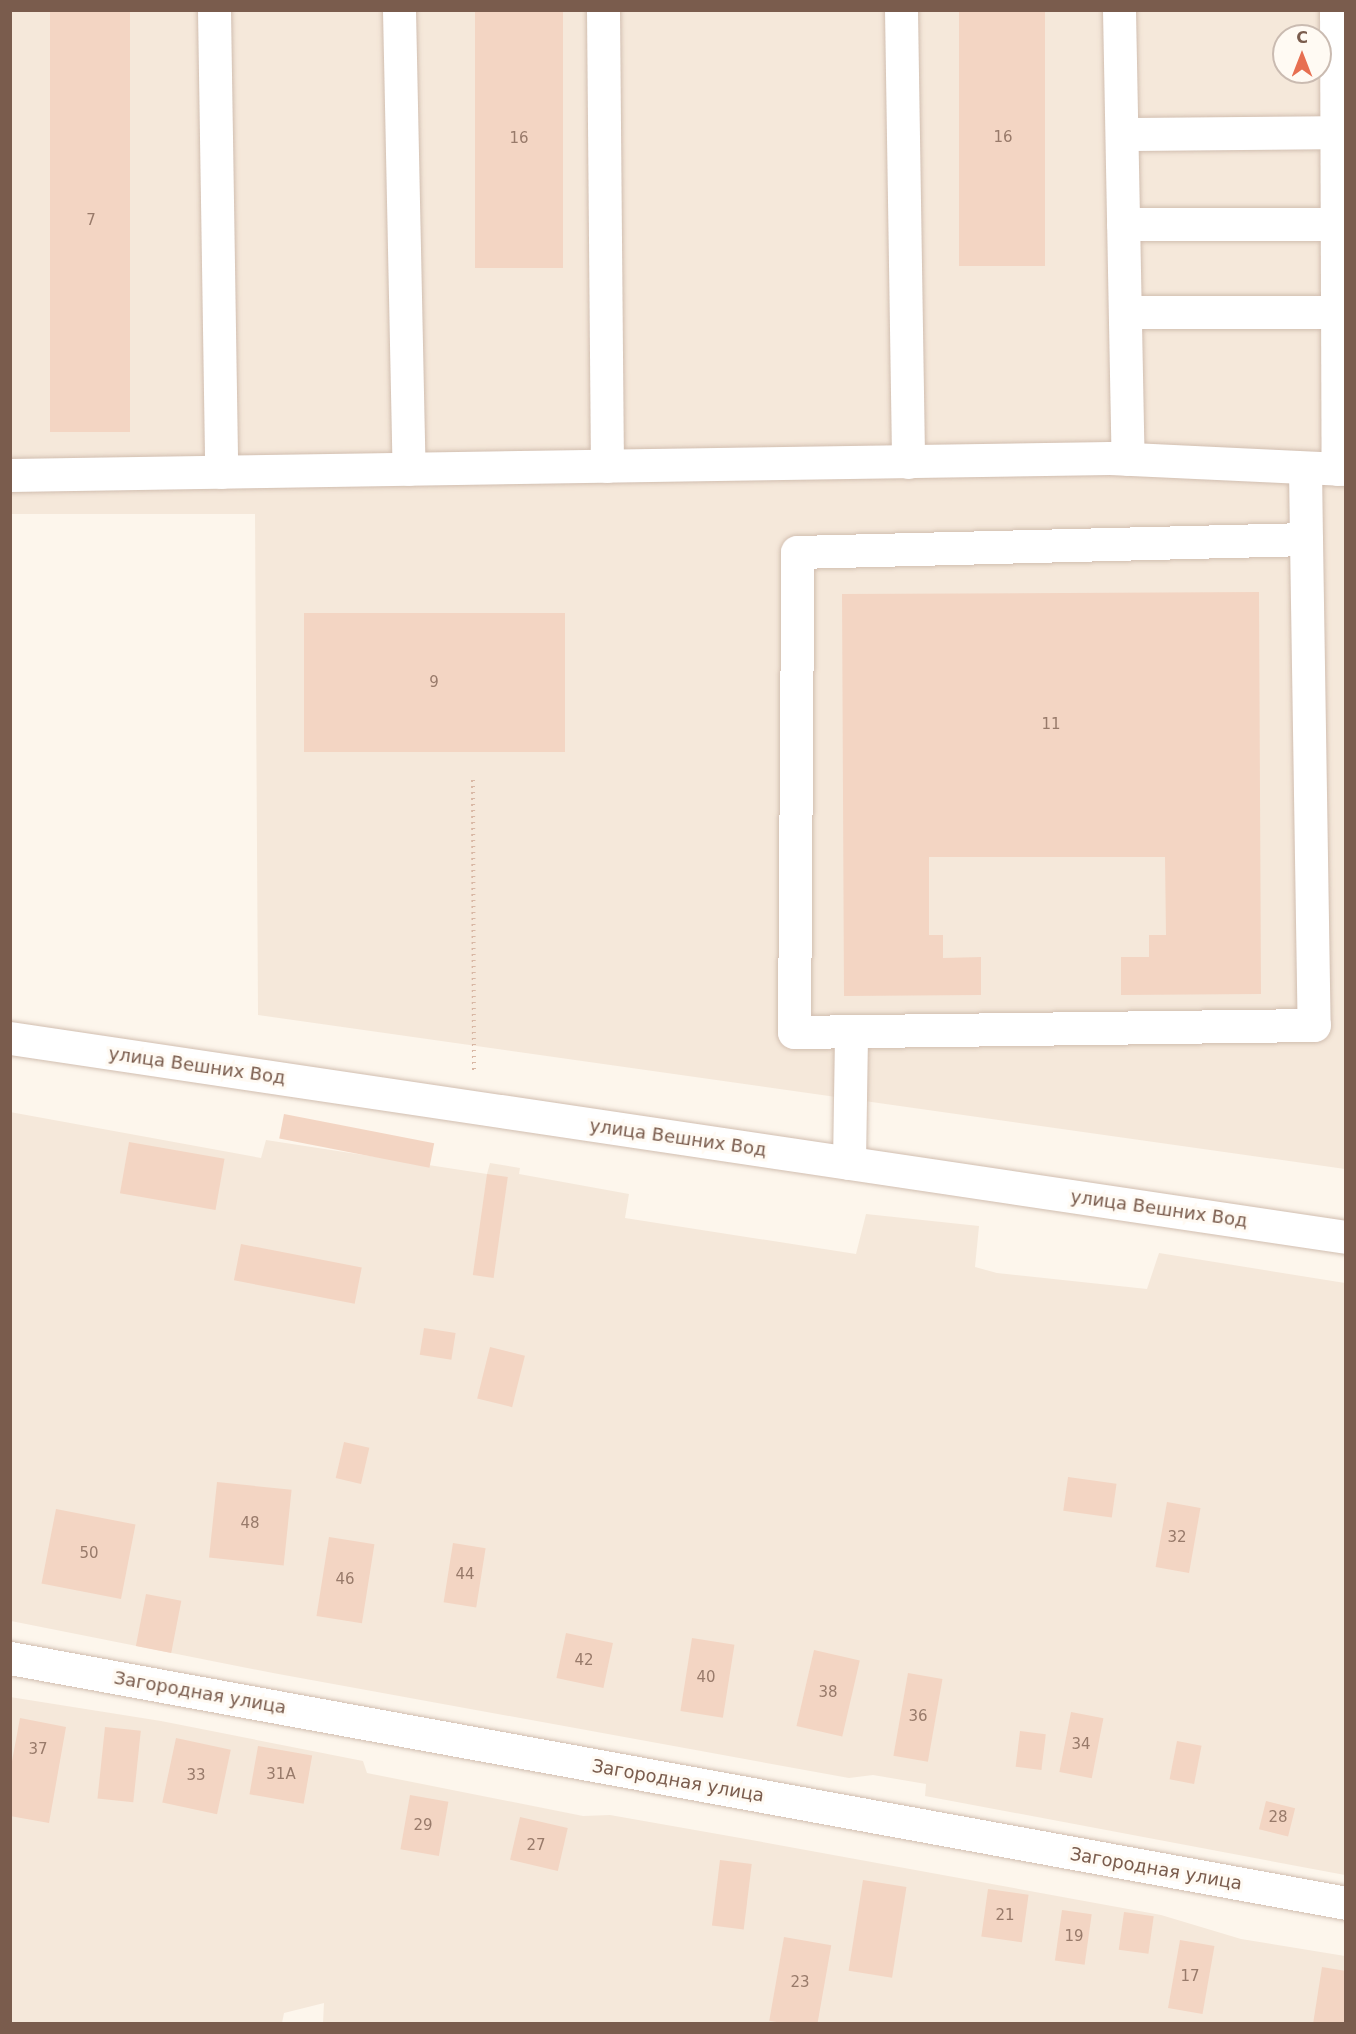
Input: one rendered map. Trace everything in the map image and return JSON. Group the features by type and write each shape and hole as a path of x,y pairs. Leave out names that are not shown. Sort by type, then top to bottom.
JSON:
{"street":[{"path":"214,10 221,472"},
{"path":"399,10 409,469"},
{"path":"603,10 607,466"},
{"path":"901,10 908,462"},
{"path":"1119,10 1128,459"},
{"path":"10,475 1128,459 1342,469 1338,312 1336,10"},
{"path":"1122,134 1337,132"},
{"path":"1123,224 1337,224"},
{"path":"1125,312 1338,312"},
{"path":"1305,468 1314,1024 794,1032 796,552 1306,539"},
{"path":"849,1163 851,1031"},
{"name":"улица Вешних Вод","path":"10,1038 1346,1237"},
{"name":"Загородная улица","path":"10,1658 1346,1904"}],"path":[{"path":"473,780 474,1083"}],"shaded area":[{"path":"10,11 1345,11 1345,1169 258,1015 255,514 11,514"},
{"path":"10,1112 261,1158 266,1140 487,1174 490,1163 520,1168 519,1174 629,1194 625,1218 856,1254 866,1214 979,1226 975,1267 997,1273 1147,1289 1159,1253 1345,1283 1345,1875 925,1796 926,1784 873,1775 849,1778 273,1673 11,1621"},
{"path":"10,1697 161,1721 363,1761 367,1773 583,1816 610,1815 1161,1915 1241,1939 1345,1956 1345,2023 323,2023 324,2003 284,2013 282,2023 11,2023"}],"building":[{"path":"50,10 130,10 130,432 50,432"},
{"path":"475,10 563,10 563,268 475,268"},
{"path":"959,10 1045,10 1045,266 959,266"},
{"path":"1259,592 1261,994 1121,995 1121,957 1149,957 1149,935 1166,935 1165,857 929,857 929,935 943,935 943,958 981,957 981,995 844,996 842,594"},
{"path":"304,613 565,613 565,752 304,752"},
{"path":"284,1114 434,1143 429,1168 279,1139"},
{"path":"129,1142 225,1159 215,1210 120,1193"},
{"path":"487,1174 508,1177 494,1278 473,1275"},
{"path":"241,1244 362,1267 355,1304 234,1280"},
{"path":"424,1328 456,1333 451,1360 420,1355"},
{"path":"490,1347 525,1356 512,1407 477,1398"},
{"path":"344,1442 369,1448 361,1484 336,1478"},
{"path":"1068,1477 1117,1484 1112,1517 1063,1511"},
{"path":"217,1482 292,1490 284,1565 209,1558"},
{"path":"1167,1502 1200,1508 1189,1573 1156,1567"},
{"path":"56,1509 136,1524 121,1599 41,1584"},
{"path":"329,1537 374,1544 362,1623 316,1616"},
{"path":"453,1543 486,1548 476,1607 444,1602"},
{"path":"146,1594 181,1601 171,1653 136,1646"},
{"path":"566,1633 613,1643 603,1688 556,1678"},
{"path":"692,1638 734,1645 723,1718 680,1711"},
{"path":"814,1650 860,1661 842,1737 796,1726"},
{"path":"908,1673 942,1679 928,1762 893,1756"},
{"path":"1071,1712 1103,1718 1092,1778 1059,1772"},
{"path":"20,1718 66,1727 49,1823 10,1816 10,1772"},
{"path":"105,1727 141,1731 133,1802 97,1799"},
{"path":"1020,1731 1046,1734 1041,1770 1016,1767"},
{"path":"176,1738 231,1750 217,1814 162,1803"},
{"path":"1177,1741 1202,1746 1194,1784 1170,1779"},
{"path":"258,1746 312,1756 304,1804 249,1794"},
{"path":"410,1795 448,1802 439,1856 400,1849"},
{"path":"1266,1801 1295,1808 1288,1836 1259,1829"},
{"path":"520,1817 568,1828 558,1871 510,1860"},
{"path":"720,1860 752,1864 744,1929 712,1926"},
{"path":"863,1880 906,1887 892,1978 849,1971"},
{"path":"988,1889 1029,1895 1022,1942 981,1937"},
{"path":"1062,1910 1092,1914 1085,1965 1055,1961"},
{"path":"1124,1912 1154,1916 1148,1954 1119,1950"},
{"path":"784,1937 831,1945 817,2024 788,2024 769,2021"},
{"path":"1180,1940 1214,1946 1202,2014 1168,2008"},
{"path":"1322,1967 1346,1971 1346,2024 1313,2024"}]}
